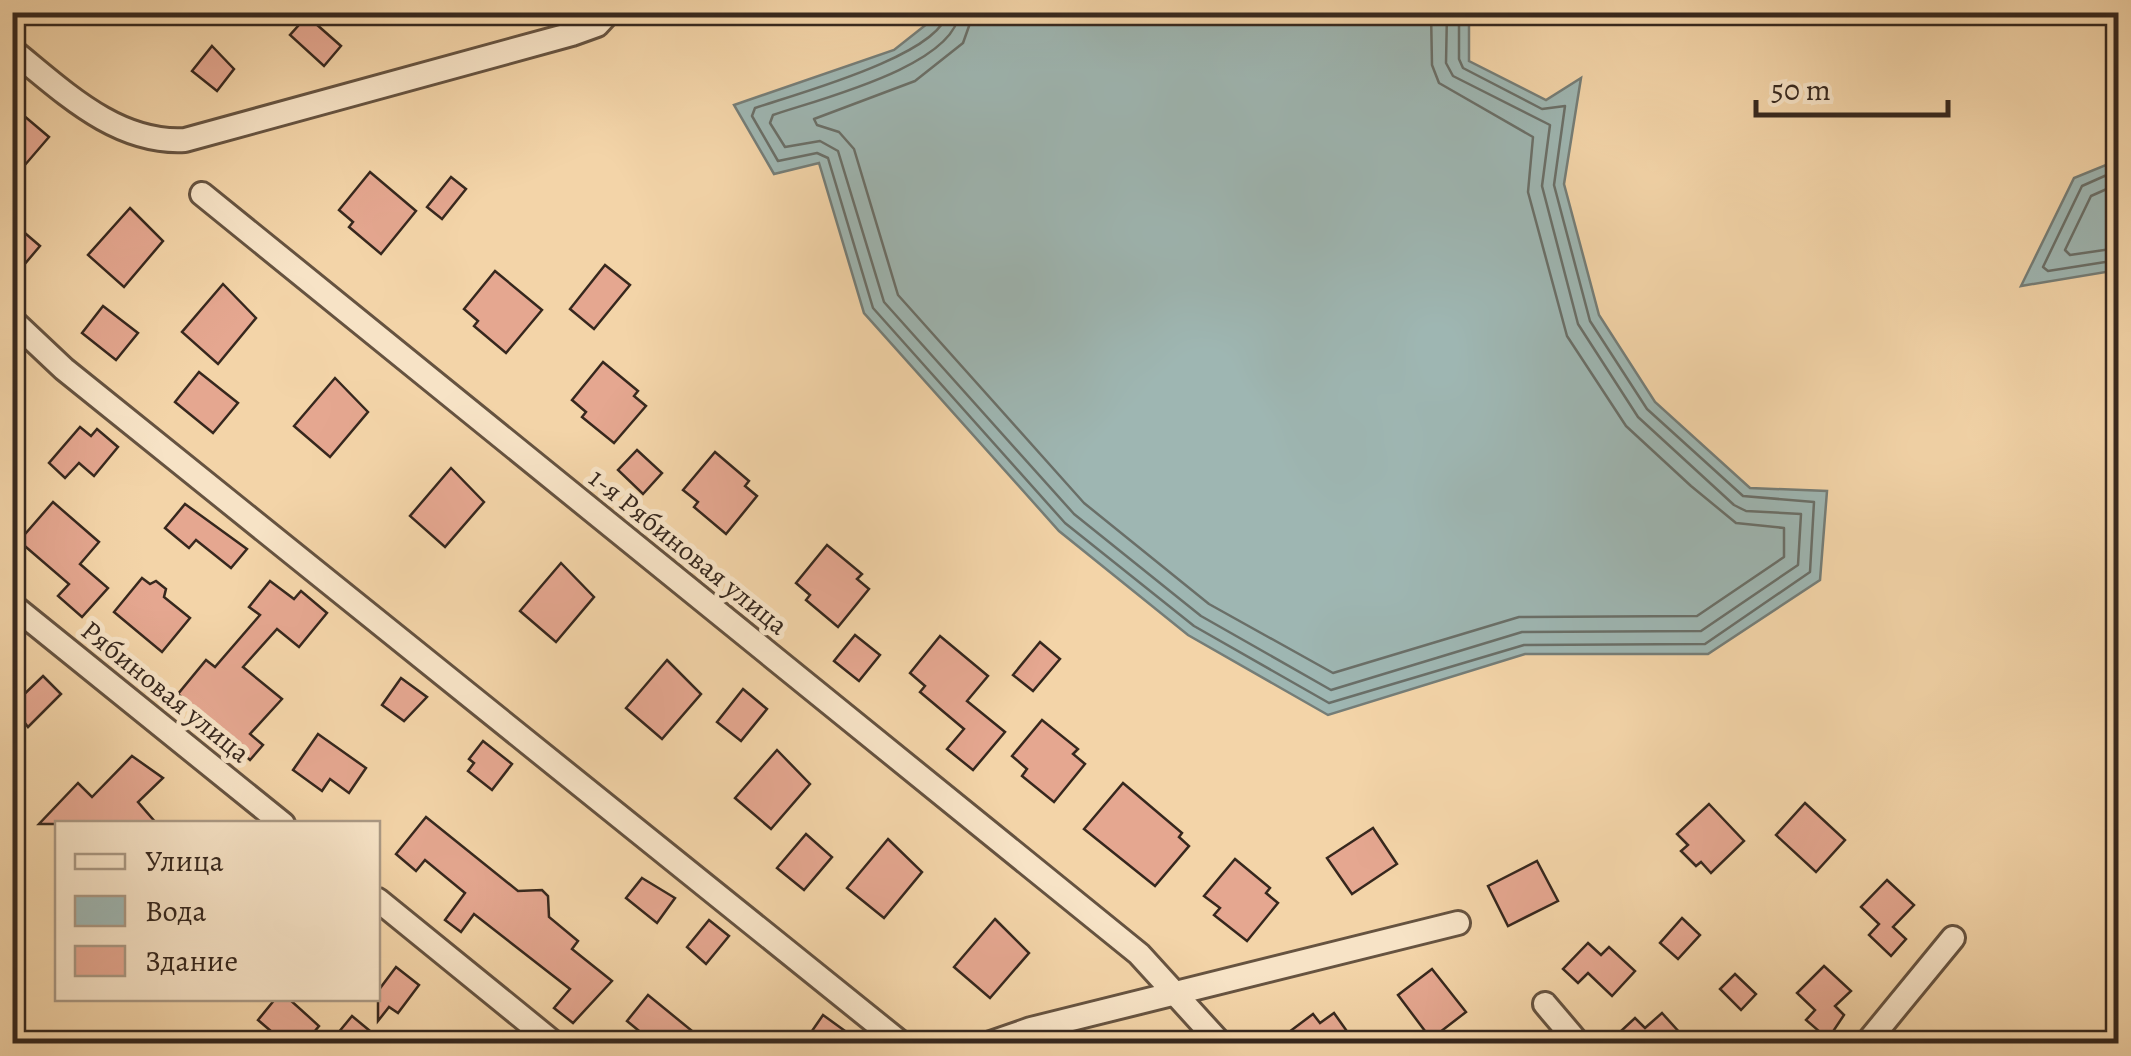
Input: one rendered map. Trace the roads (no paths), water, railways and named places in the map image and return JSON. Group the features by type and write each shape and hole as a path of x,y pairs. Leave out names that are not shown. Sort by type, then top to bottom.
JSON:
{"street":[{"path":"17,64 86,109 136,135 160,141 185,140 572,34 597,24 610,12"},
{"name":"1-я Рябиновая улица","path":"202,194 1139,954 1178,992 1221,1044"},
{"path":"12,320 64,369 902,1044"},
{"name":"Рябиновая улица","path":"12,606 279,821"},
{"path":"380,902 556,1044"},
{"path":"988,1044 1458,923"},
{"path":"1866,1044 1953,938"},
{"path":"1545,1004 1579,1044"}],"water":[{"path":"942,12 1469,13 1469,61 1546,100 1581,78 1564,184 1599,315 1655,402 1750,488 1827,491 1820,580 1708,654 1525,654 1328,715 1188,635 1059,531 864,313 819,163 774,174 734,105 894,50"},
{"path":"2118,160 2118,270 2021,286 2074,178"}]}
